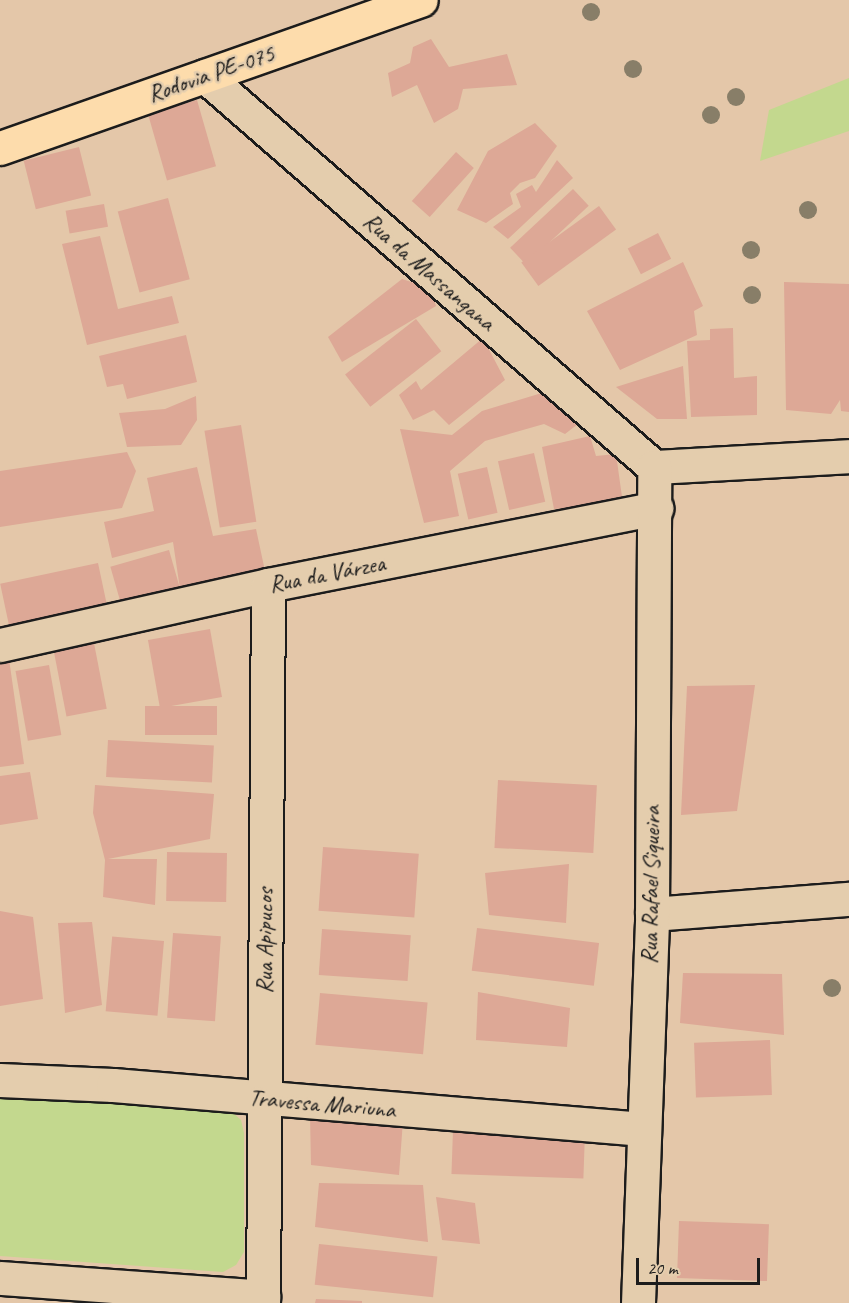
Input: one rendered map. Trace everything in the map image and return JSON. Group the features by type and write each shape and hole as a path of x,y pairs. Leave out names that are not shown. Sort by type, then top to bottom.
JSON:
{"main road":[{"name":"Rodovia PE-075","path":"0,148 421,0"}],"street":[{"name":"Rua da Massangana","path":"205,76 654,467"},
{"path":"654,467 849,456"},
{"name":"Rua Rafael Siqueira","path":"638,1303 652,914 656,508 654,467"},
{"name":"Rua da Várzea","path":"0,645 268,585 656,508"},
{"name":"Rua Apipucos","path":"0,1278 263,1300 268,585"},
{"path":"652,914 849,899"},
{"name":"Travessa Mariuna","path":"0,1080 113,1085 264,1100 644,1129"}],"green space":[{"path":"849,78 849,131 760,161 769,110"},
{"path":"0,1096 232,1112 241,1120 244,1133 244,1252 236,1265 223,1272 0,1256"}],"building":[{"path":"431,39 449,67 507,54 517,85 463,89 458,109 434,123 417,85 392,97 388,73 410,63 413,47"},
{"path":"197,100 216,166 167,180 148,114"},
{"path":"535,123 557,146 535,178 520,183 510,193 513,204 486,223 457,210 488,151"},
{"path":"79,147 91,196 36,209 24,161"},
{"path":"456,152 474,168 430,217 412,201"},
{"path":"557,160 573,178 508,239 493,227 521,207 516,194 532,185 536,192"},
{"path":"573,189 589,206 526,264 510,248"},
{"path":"168,198 190,279 140,293 118,211"},
{"path":"104,204 108,227 70,233 66,211"},
{"path":"599,206 616,229 538,286 521,262"},
{"path":"658,233 671,259 641,274 628,248"},
{"path":"100,236 118,309 172,296 179,323 87,345 62,244"},
{"path":"683,262 703,306 694,311 697,335 620,370 587,311"},
{"path":"402,279 430,288 436,306 342,362 328,337"},
{"path":"784,282 849,284 849,412 841,411 840,400 831,414 786,410"},
{"path":"416,319 441,351 370,407 345,374"},
{"path":"733,328 734,378 757,376 757,415 691,417 687,341 710,340 710,329"},
{"path":"186,335 197,382 127,399 123,384 107,387 99,356"},
{"path":"483,338 505,380 449,425 434,410 413,420 399,395 416,381 421,390"},
{"path":"683,366 687,419 657,419 616,387"},
{"path":"545,392 578,424 565,434 544,424 485,441 450,471 459,516 424,523 400,429 452,435 482,411"},
{"path":"196,396 197,420 181,445 127,447 119,413 165,409"},
{"path":"241,425 256,522 220,528 204,431"},
{"path":"590,436 596,456 616,454 623,504 554,509 542,447"},
{"path":"127,452 136,471 122,508 0,527 0,471"},
{"path":"534,453 545,502 509,510 498,461"},
{"path":"197,467 213,536 256,529 268,585 180,589 173,542 112,558 104,522 154,511 147,478"},
{"path":"487,467 498,513 468,520 458,474"},
{"path":"169,550 180,589 122,606 110,567"},
{"path":"98,563 110,622 13,642 0,584"},
{"path":"210,629 222,697 160,708 148,640"},
{"path":"93,638 107,709 66,717 53,646"},
{"path":"9,659 24,764 0,767 0,660"},
{"path":"49,665 61,735 28,741 16,671"},
{"path":"755,685 737,811 681,815 687,686"},
{"path":"145,706 217,706 217,735 145,735"},
{"path":"108,740 214,746 212,782 106,777"},
{"path":"30,772 38,819 0,825 0,776"},
{"path":"498,780 597,785 593,853 494,848"},
{"path":"95,785 214,794 210,839 108,859 157,859 155,905 103,897 105,860 93,813"},
{"path":"323,847 419,854 414,918 319,911"},
{"path":"167,852 227,853 226,902 166,901"},
{"path":"569,864 566,923 489,915 485,873"},
{"path":"0,911 33,917 43,999 0,1006"},
{"path":"92,922 102,1005 65,1013 58,923"},
{"path":"477,928 599,943 594,986 472,971"},
{"path":"322,929 411,935 408,981 319,975"},
{"path":"173,933 221,936 215,1021 167,1018"},
{"path":"112,936 164,941 157,1016 106,1011"},
{"path":"683,973 782,974 784,1035 680,1023"},
{"path":"478,992 570,1008 567,1047 476,1040"},
{"path":"320,993 428,1002 423,1054 315,1045"},
{"path":"770,1040 772,1095 696,1098 694,1043"},
{"path":"310,1115 403,1120 399,1175 311,1165"},
{"path":"453,1130 585,1135 583,1179 451,1174"},
{"path":"319,1183 423,1185 428,1242 315,1227"},
{"path":"436,1197 475,1203 480,1244 442,1240"},
{"path":"679,1221 769,1224 767,1281 677,1278"},
{"path":"319,1244 437,1256 433,1297 315,1285"},
{"path":"316,1299 362,1301 362,1303 315,1303"}]}
